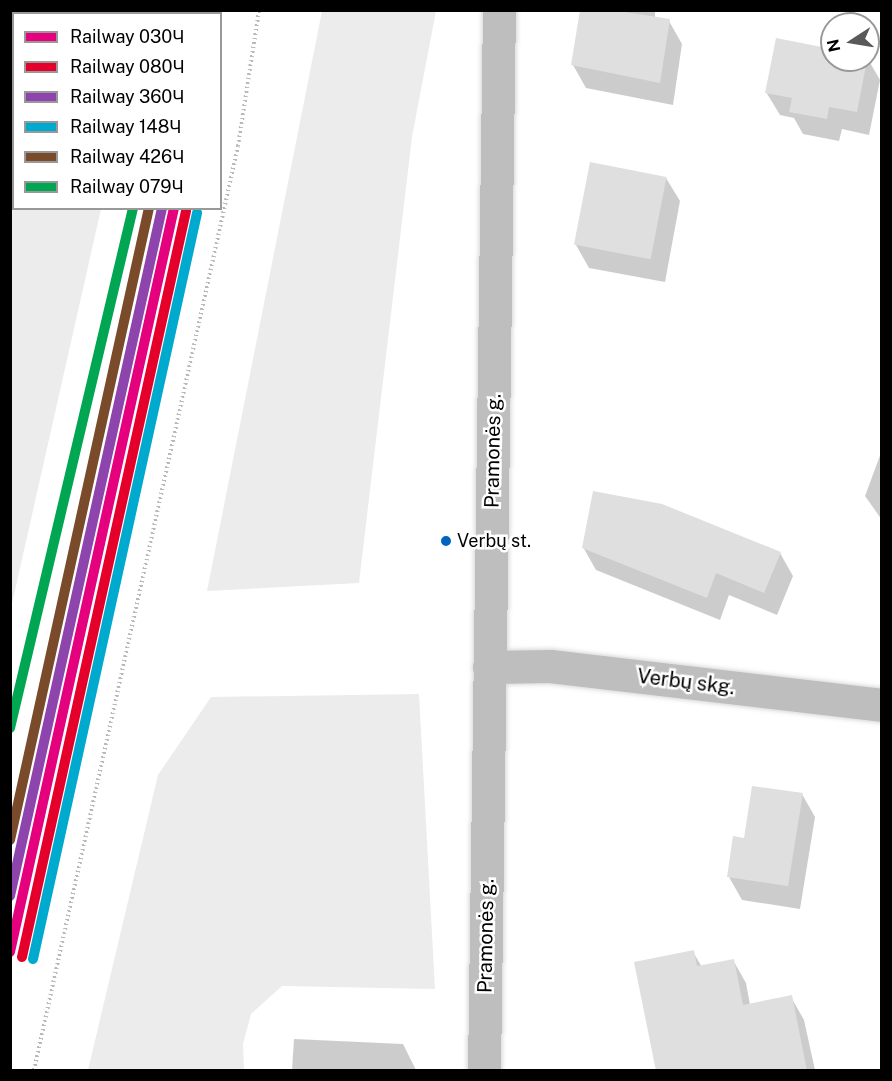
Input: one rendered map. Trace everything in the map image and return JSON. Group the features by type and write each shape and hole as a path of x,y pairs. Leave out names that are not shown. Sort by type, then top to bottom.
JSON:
{"main road":[{"name":"Pramonės g.","path":"484,1071 499,10"},
{"name":"Verbų skg.","path":"489,667 550,666 882,705"}],"path":[{"path":"34,1071 238,146 259,10"}],"shaded area":[{"path":"11,10 146,11 12,12 12,210 101,210 11,608"},
{"path":"322,11 436,11 412,137 359,583 207,591"},
{"path":"419,694 435,989 282,986 251,1014 243,1044 244,1070 88,1070 158,775 211,697"}],"building":[{"path":"580,10 612,10 670,19 660,83 571,65"},
{"path":"776,38 820,47 820,72 865,72 857,112 829,107 827,119 789,112 792,98 765,93"},
{"path":"590,162 667,177 651,259 574,244"},
{"path":"593,491 662,504 781,552 764,593 716,573 707,598 582,548"},
{"path":"752,786 803,793 788,886 727,877 733,836 744,838"},
{"path":"694,950 697,966 734,959 743,1005 792,995 807,1071 656,1071 634,962"}],"rail line":[{"name":"079Ч","path":"10,728 133,210"},
{"name":"426Ч","path":"10,840 149,210"},
{"name":"360Ч","path":"10,896 162,210"},
{"name":"030Ч","path":"10,952 174,210"},
{"name":"080Ч","path":"22,957 186,211"},
{"name":"148Ч","path":"33,959 197,213"}],"place":[{"name":"Verbų st.","path":"446,541"}]}
